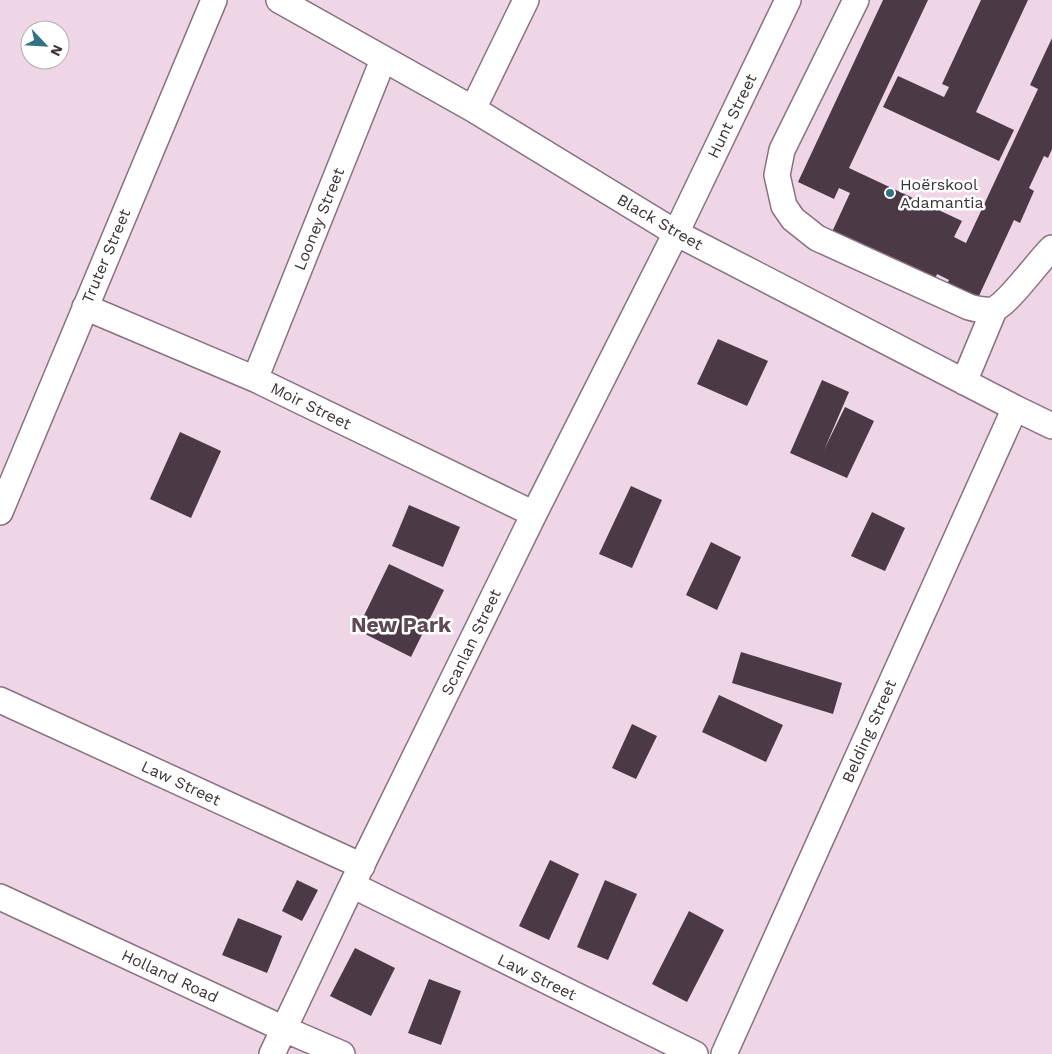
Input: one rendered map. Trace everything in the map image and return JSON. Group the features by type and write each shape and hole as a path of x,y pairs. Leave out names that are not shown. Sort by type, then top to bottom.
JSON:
{"street":[{"name":"Truter Street","path":"0,512 214,0"},
{"name":"Black Street","path":"279,0 473,109 676,233 1052,426"},
{"path":"473,109 526,0"},
{"name":"Hunt Street","path":"676,233 788,0"},
{"path":"856,0 782,150 777,175 784,206 793,219 817,238 968,307 994,310"},
{"name":"Looney Street","path":"255,379 383,60"},
{"name":"Scanlan Street","path":"272,1054 534,514 676,233"},
{"path":"964,382 994,310 1005,301 1041,258 1052,248"},
{"name":"Moir Street","path":"85,307 255,379 534,514"},
{"name":"Belding Street","path":"724,1054 1015,408"},
{"name":"Law Street","path":"0,700 357,876 695,1054"},
{"name":"Holland Road","path":"0,897 342,1054"}],"building":[{"path":"883,0 928,0 849,168 962,221 954,237 966,243 1038,89 1030,85 1052,38 1052,149 1048,158 1044,156 1029,188 1034,191 1020,223 1014,220 978,298 947,284 949,280 937,274 935,280 832,232 850,193 839,188 834,199 798,182"},
{"path":"981,0 1028,0 976,112 1014,130 999,161 883,107 898,76 944,97 949,87 942,84"},
{"path":"718,339 768,361 747,406 697,384"},
{"path":"822,380 849,392 824,450 845,407 874,421 847,478 790,453"},
{"path":"180,432 221,451 191,518 150,499"},
{"path":"631,486 662,500 632,568 599,554"},
{"path":"409,505 460,527 443,567 392,546"},
{"path":"872,512 905,528 885,571 851,556"},
{"path":"711,542 741,557 717,610 686,595"},
{"path":"389,564 444,590 411,657 357,630"},
{"path":"741,652 842,683 833,714 732,683"},
{"path":"719,695 783,725 766,762 702,732"},
{"path":"632,724 657,736 636,779 612,768"},
{"path":"550,860 579,874 549,940 519,926"},
{"path":"297,880 318,890 302,921 282,911"},
{"path":"605,880 637,894 608,960 577,947"},
{"path":"689,911 724,930 687,1002 652,984"},
{"path":"238,918 282,936 267,973 222,955"},
{"path":"355,948 395,968 371,1016 330,996"},
{"path":"429,979 461,991 441,1045 408,1033"}],"place":[{"name":"Hoërskool Adamantia","path":"890,193"}],"district":[{"name":"New Park","path":"401,624"}]}
